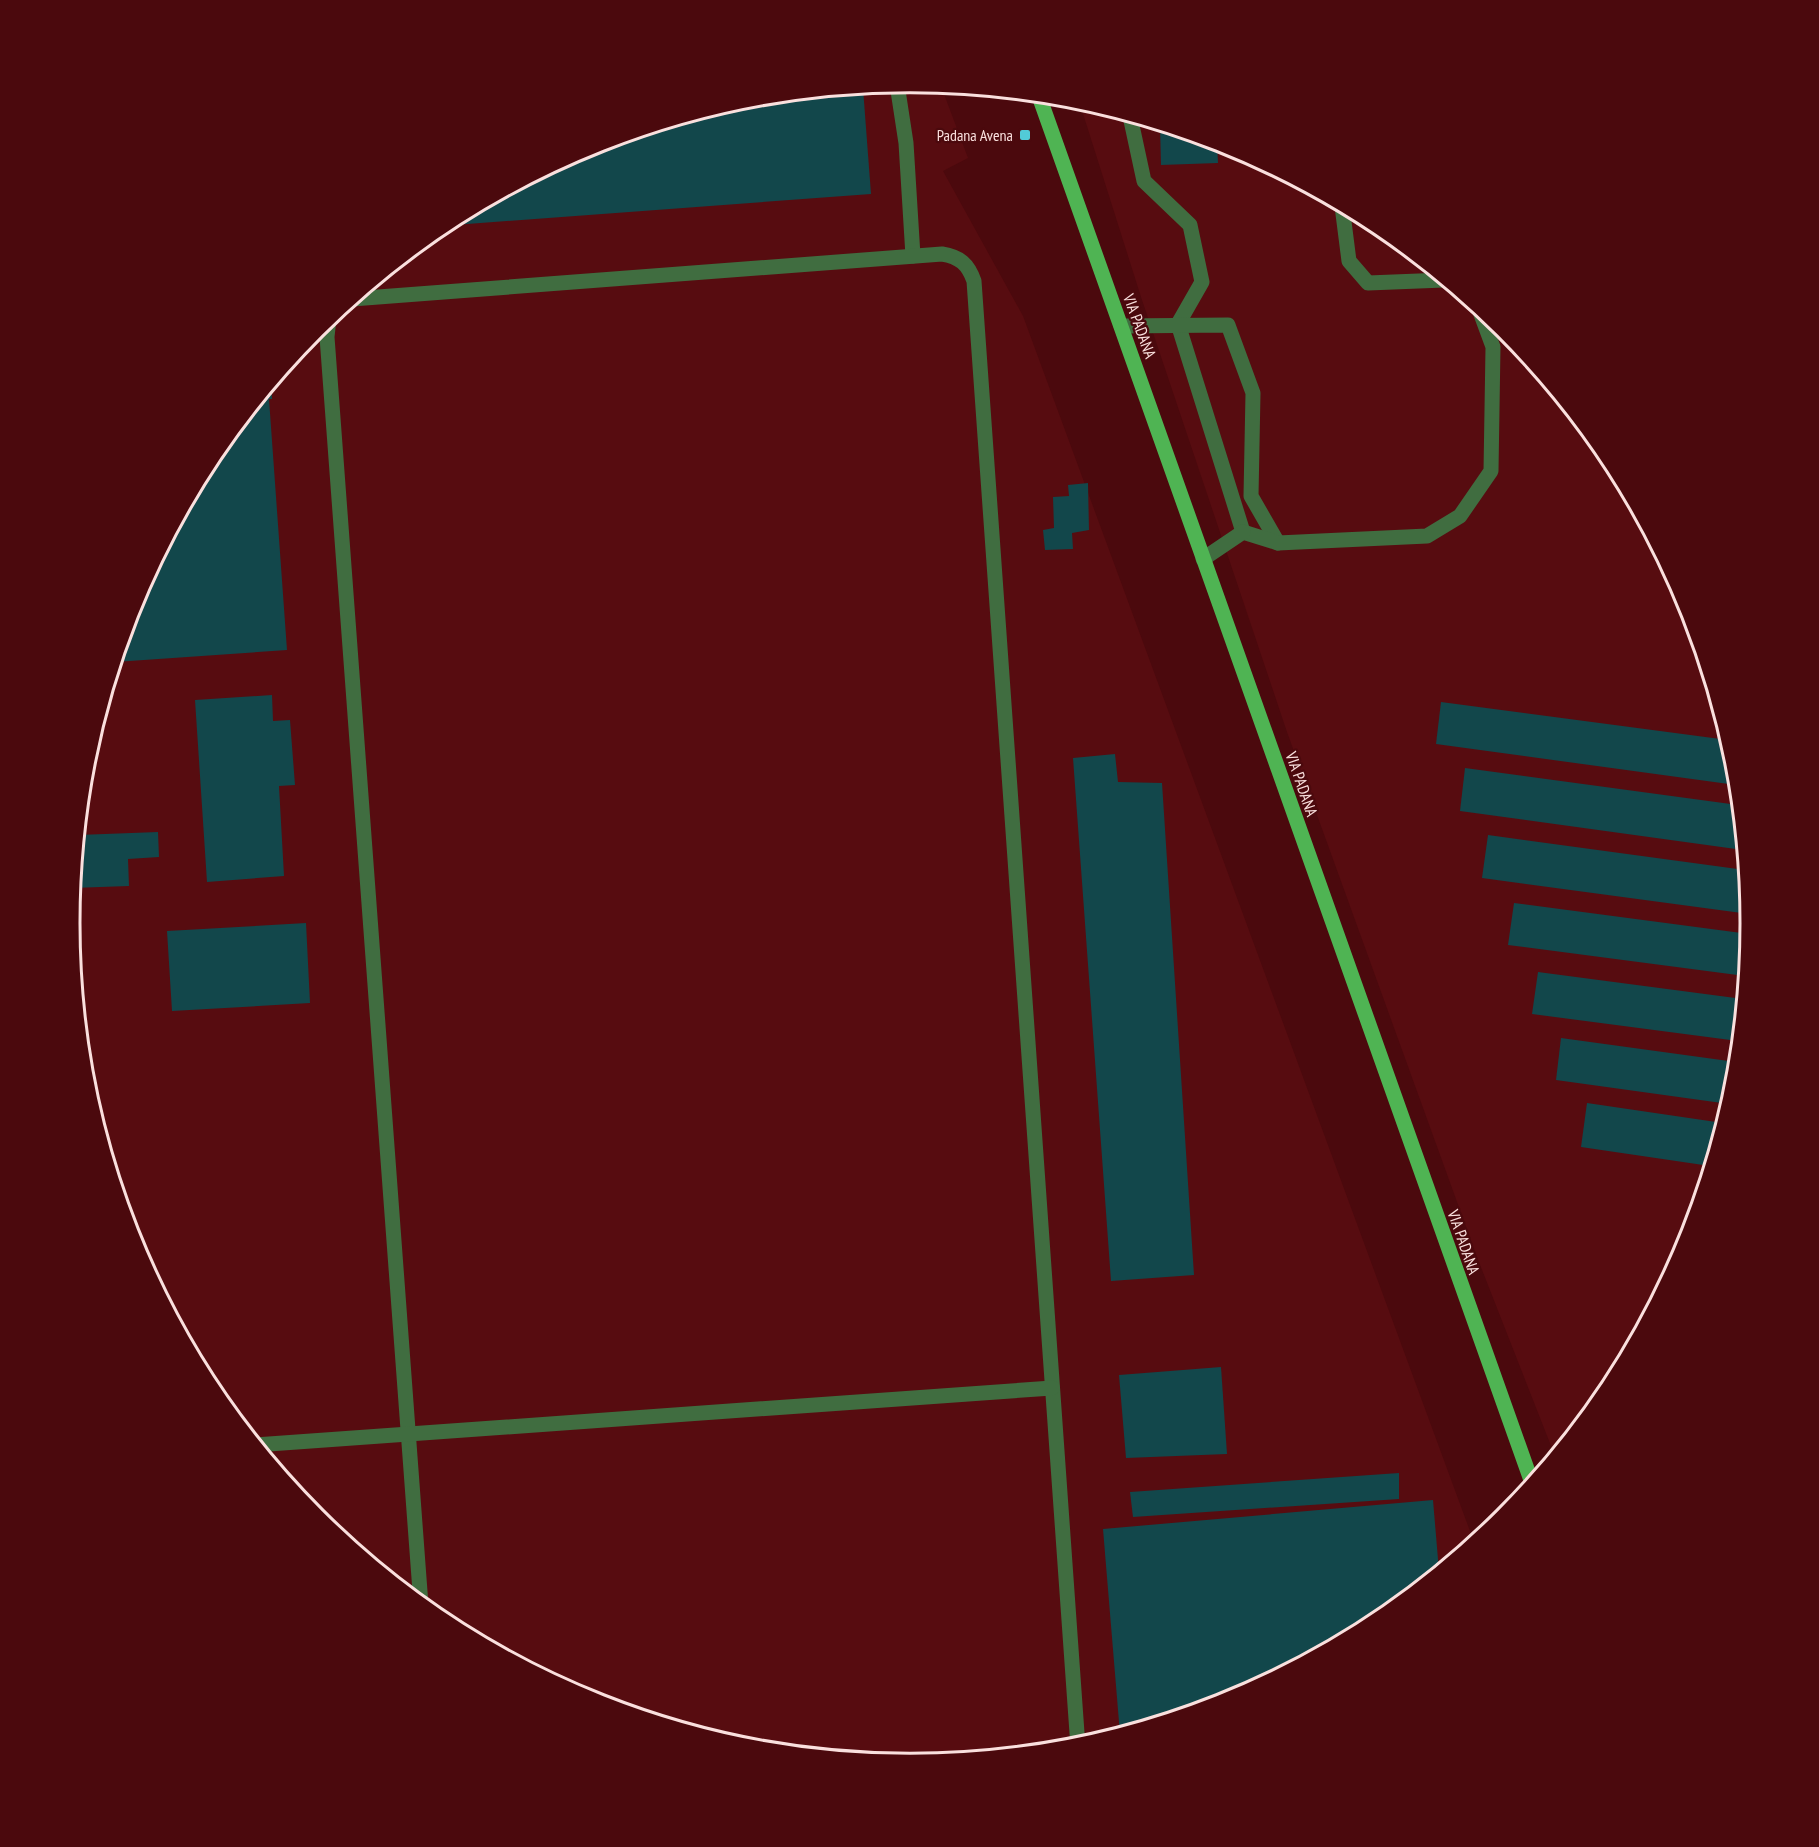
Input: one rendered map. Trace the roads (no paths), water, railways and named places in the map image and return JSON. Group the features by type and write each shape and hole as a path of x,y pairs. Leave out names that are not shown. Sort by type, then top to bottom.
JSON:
{"main road":[{"name":"VIA PADANA","path":"1042,105 1529,1476"}],"lane":[{"path":"898,93 906,143 913,256"},
{"path":"1132,124 1144,181 1190,225 1202,282 1178,324 1243,532"},
{"path":"1343,216 1349,261 1368,283 1434,280"},
{"path":"364,297 913,256 954,256 964,262 974,281 1077,1736"},
{"path":"1121,327 1178,324 1227,325 1253,393 1251,496 1278,543"},
{"path":"1243,532 1278,543 1426,536 1460,516 1491,471 1493,347 1486,327"},
{"path":"327,333 420,1594"},
{"path":"1203,559 1243,532"},
{"path":"263,1444 1052,1388"}],"place":[{"name":"Padana Avena","path":"1025,135"}]}
